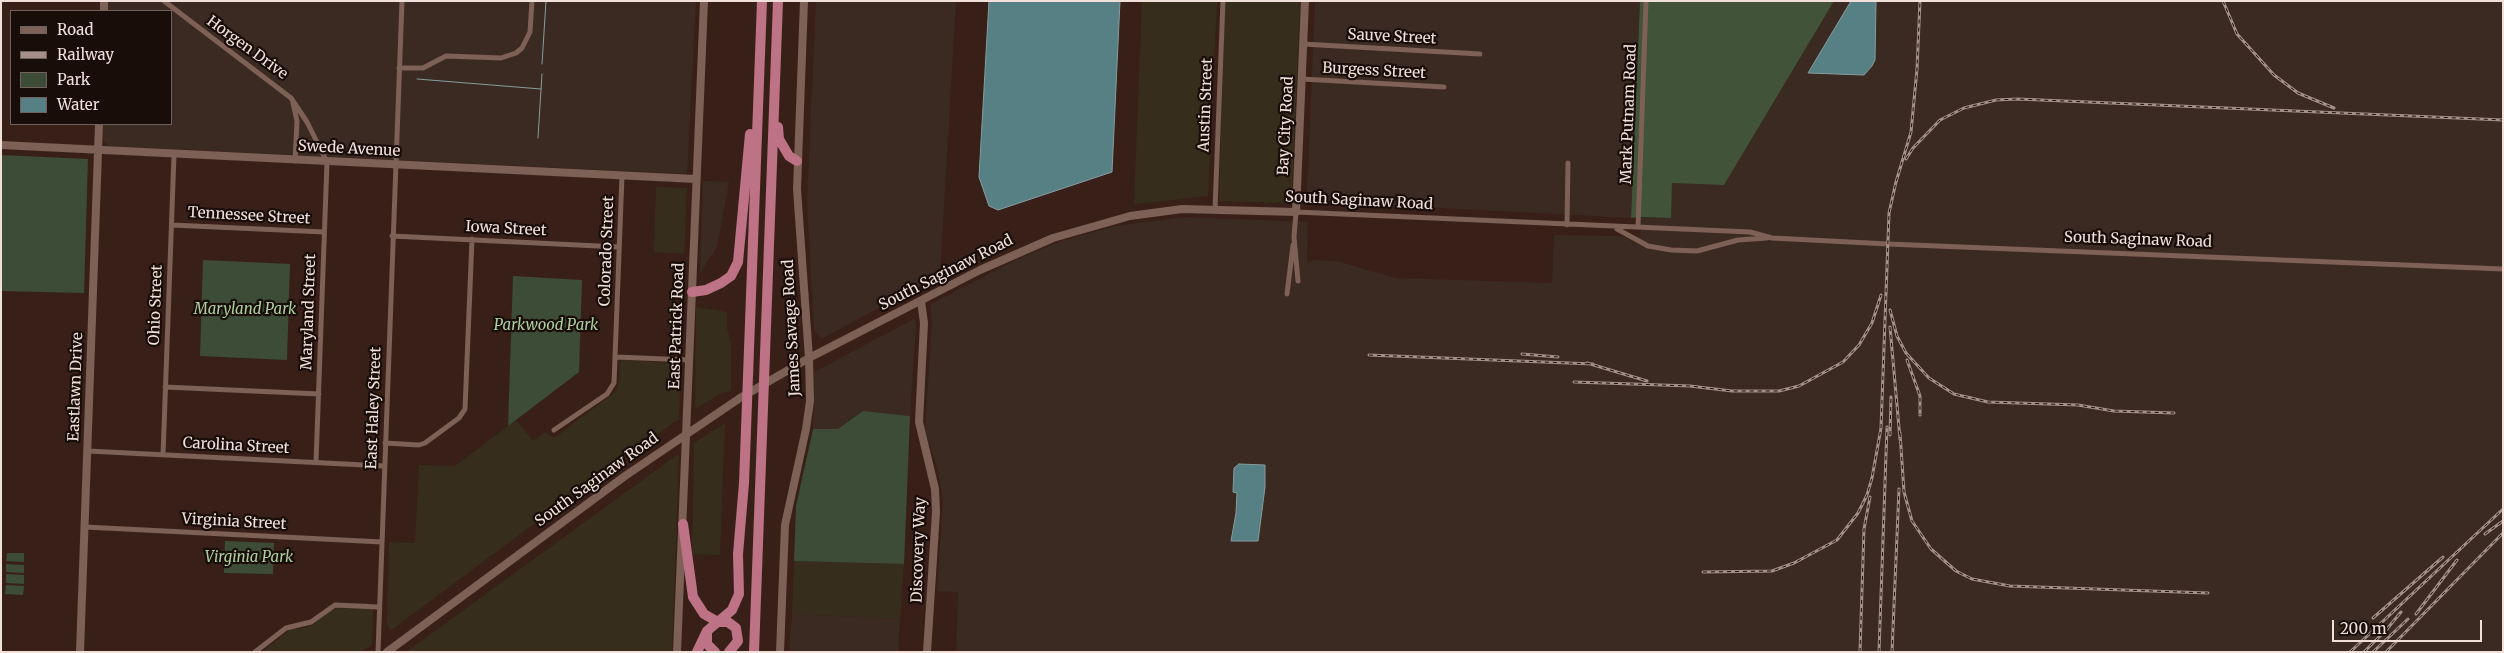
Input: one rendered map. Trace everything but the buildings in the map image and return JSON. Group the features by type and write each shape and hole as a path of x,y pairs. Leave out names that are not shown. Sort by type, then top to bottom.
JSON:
{"highway":[{"path":"696,652 714,624 732,610 738,596 738,548 743,499 747,411 762,1"},
{"path":"754,652 778,1"},
{"path":"692,292 709,289 721,284 731,276 738,262 761,24"},
{"path":"775,90 779,139 789,156 797,161"},
{"path":"683,524 692,594 697,605 714,624"},
{"path":"680,564 689,571"},
{"path":"714,624 728,622 736,628 738,634 735,648 729,652"},
{"path":"714,624 706,640 709,646 716,652"}],"street":[{"name":"Horgen Drive","path":"164,1 292,98"},
{"name":"East Haley Street","path":"378,652 394,165 402,1"},
{"path":"399,68 423,68 446,56 501,58 516,53 522,48 530,32 532,1"},
{"name":"East Patrick Road","path":"678,652 680,564 704,1"},
{"name":"James Savage Road","path":"780,652 785,525 808,420 809,358 798,213 797,161 804,1"},
{"name":"Austin Street","path":"1215,209 1223,1"},
{"name":"Bay City Road","path":"1298,281 1294,237 1305,1"},
{"name":"Mark Putnam Road","path":"1638,227 1646,1"},
{"name":"Sauve Street","path":"1303,44 1480,54"},
{"name":"Burgess Street","path":"1302,79 1444,87"},
{"path":"292,98 297,121 296,161"},
{"path":"292,98 307,122 327,162"},
{"name":"Eastlawn Drive","path":"80,652 99,125"},
{"name":"Swede Avenue","path":"1,145 296,161 696,179"},
{"name":"Ohio Street","path":"163,455 174,155"},
{"name":"Maryland Street","path":"316,462 327,162"},
{"path":"1567,225 1568,163"},
{"name":"Colorado Street","path":"554,430 612,389 616,357 622,176"},
{"name":"South Saginaw Road","path":"387,652 686,433 745,394 809,358 1020,251 1085,228 1157,212 1215,209 1613,228 1638,227 1750,232 1772,238"},
{"name":"Tennessee Street","path":"172,225 324,232"},
{"name":"South Saginaw Road","path":"1613,228 1648,246 1671,250 1697,251 1738,240 1772,238 2503,269"},
{"name":"Iowa Street","path":"392,236 619,247"},
{"path":"1287,294 1288,271 1294,237"},
{"path":"385,444 425,443 459,418 465,409 472,239"},
{"name":"Discovery Way","path":"921,302 924,323 919,422 923,444 934,481 936,512 927,652"},
{"path":"616,357 689,360"},
{"path":"165,387 319,394"},
{"name":"Carolina Street","path":"88,451 384,466"},
{"name":"Virginia Street","path":"85,528 382,542"},
{"path":"255,652 286,628 311,622 335,605 380,607"}],"shaded area":[{"path":"108,1 696,1 687,174 108,146 103,140 103,125 172,125 172,10 108,10"},
{"path":"816,1 956,1 940,275 821,339 814,329 807,201"},
{"path":"1142,1 1217,1 1208,196 1134,204"},
{"path":"1225,1 1300,1 1292,199 1289,203 1219,201"},
{"path":"1315,1 1640,1 1631,218 1312,201 1307,195"},
{"path":"1834,1 2503,1 2503,652 956,652 958,592 937,591 943,500 937,467 925,430 932,321 931,304 1018,259 1059,242 1115,226 1185,217 1308,222 1307,264 1312,260 1336,261 1396,278 1552,283 1554,235 1621,236 1640,245 1641,217 1670,218 1672,183 1724,185"},
{"path":"703,181 729,182 717,247 700,273"},
{"path":"656,187 687,188 684,254 654,252"},
{"path":"696,307 727,312 727,328 731,343 731,391 722,393 695,409"},
{"path":"914,319 916,325 910,416 863,411 838,429 813,429 814,372"},
{"path":"623,360 681,364 679,419 621,459 390,631 387,621 389,542 415,543 419,465 455,466 516,420 533,441 545,432 552,437 557,436 615,392 619,382 620,363"},
{"path":"725,423 720,555 692,554 694,443"},
{"path":"677,455 679,457 672,652 406,652"},
{"path":"794,561 904,564 900,619 792,614"},
{"path":"339,608 373,609 372,644 361,652 262,652 291,629 308,627 330,611"},
{"path":"792,614 900,619 898,652 789,652"}],"green space":[{"path":"1640,1 1834,1 1724,185 1672,183 1671,218 1631,218"},
{"path":"1,155 88,159 84,293 1,291"},
{"name":"Maryland Park","path":"203,260 290,264 287,360 200,356"},
{"name":"Parkwood Park","path":"513,276 582,280 579,372 508,426"},
{"path":"863,411 910,416 904,564 794,561 796,506 813,429 838,429"},
{"name":"Virginia Park","path":"225,541 274,543 273,574 224,573"},
{"path":"7,553 24,553 24,562 6,561"},
{"path":"6,564 24,565 24,573 6,572"},
{"path":"6,574 24,575 24,584 6,583"},
{"path":"6,585 24,586 23,595 5,594"}],"water":[{"path":"989,1 1120,1 1112,172 998,210 989,206 979,177"},
{"path":"1851,1 1876,1 1875,60 1872,66 1864,75 1808,73"},
{"path":"1239,464 1265,465 1265,487 1258,541 1231,541 1237,493 1233,492 1234,468"}],"waterway":[{"path":"542,64 546,1"},
{"path":"538,138 542,74"},
{"path":"417,79 541,89"}],"railway":[{"path":"1703,572 1772,571 1794,563 1837,540 1858,513 1867,495 1881,428 1889,213 1911,132 1917,69 1920,1"},
{"path":"2223,1 2237,34 2274,75 2298,93 2334,108"},
{"path":"1906,159 1913,148 1940,120 1964,108 1996,100 2018,99 2503,120"},
{"path":"1574,382 1690,386 1732,391 1779,391 1799,386 1843,362 1859,345 1872,323 1881,295"},
{"path":"1890,310 1897,336 1906,353 1929,378 1954,394 1988,402 2078,405 2114,411 2174,413"},
{"path":"1890,327 1900,439"},
{"path":"1522,354 1558,357"},
{"path":"1369,355 1593,364"},
{"path":"1907,360 1920,396 1920,415"},
{"path":"1587,363 1647,381"},
{"path":"1890,435 1891,397"},
{"path":"1879,652 1887,427"},
{"path":"1900,433 1904,492 1912,521 1931,549 1956,571 1972,579 2010,586 2208,593"},
{"path":"1892,652 1899,489"},
{"path":"1860,652 1864,529 1870,497"},
{"path":"2350,652 2503,509"},
{"path":"2485,534 2503,521"},
{"path":"2386,652 2503,533"},
{"path":"2373,618 2443,557"},
{"path":"2416,614 2457,560"},
{"path":"2364,652 2401,612"},
{"path":"2373,652 2408,619"}]}
